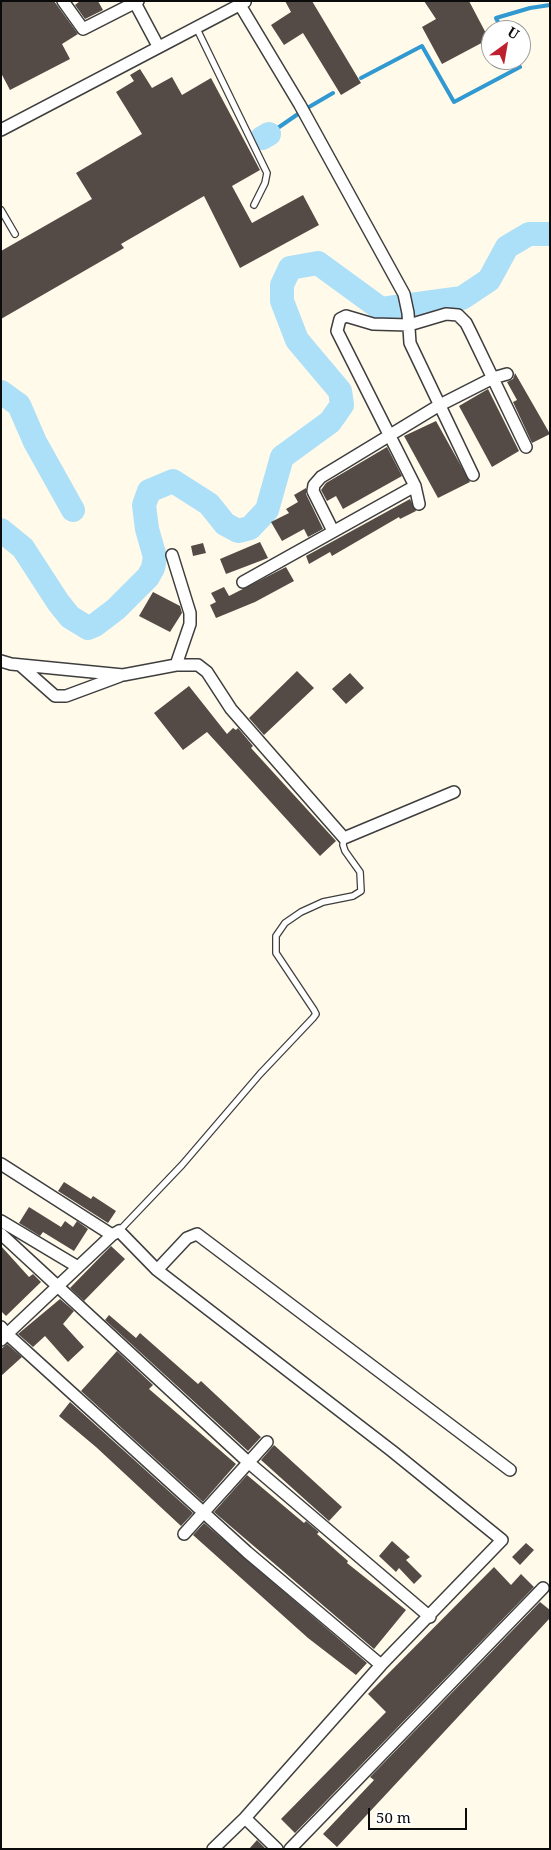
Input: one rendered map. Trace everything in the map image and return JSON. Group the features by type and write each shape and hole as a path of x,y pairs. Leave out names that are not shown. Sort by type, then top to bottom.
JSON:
{"street":[{"path":"63,1 83,29 136,2 158,46"},
{"path":"1,130 243,3 404,294 408,313 410,343 438,406 473,475"},
{"path":"419,504 415,486 337,331 340,319 346,316 373,324 409,325 446,314 458,315 466,323 526,447"},
{"path":"333,531 313,491 314,486 321,477 438,406 493,378 507,374"},
{"path":"243,582 415,486"},
{"path":"172,555 190,614 190,624 176,665"},
{"path":"1,662 123,675"},
{"path":"20,665 55,696 66,696 123,675 176,665 198,665 209,675 231,710 344,838 454,792"},
{"path":"1,1164 116,1233 157,1270 498,1534 502,1540 382,1665 245,1818 214,1849"},
{"path":"1,1221 78,1267"},
{"path":"116,1233 57,1288 3,1334 203,1512 382,1665"},
{"path":"1,1234 57,1288 248,1462 430,1617"},
{"path":"157,1270 187,1238 197,1234 510,1470"},
{"path":"184,1534 267,1442"},
{"path":"290,1849 543,1588"},
{"path":"245,1818 277,1849"}],"lane":[{"path":"196,27 267,173 265,183 254,205"},
{"path":"1,210 15,234"},
{"path":"116,1233 182,1165 260,1074 316,1014 276,953 275,945 278,932 290,919 300,912 323,902 358,894 362,886 360,872 342,845 344,838"}],"building":[{"path":"1,1 54,1 78,34 62,44 70,59 10,90 1,73"},
{"path":"80,1 98,1 103,10 85,19 75,5"},
{"path":"285,1 312,1 361,83 341,95 303,33 284,45 271,25 291,12"},
{"path":"424,1 469,1 481,24 481,43 442,64 422,27 436,19"},
{"path":"140,69 152,88 172,77 182,95 211,78 260,170 232,186 252,223 303,195 319,225 240,268 204,196 121,244 124,248 1,319 1,251 92,199 76,173 142,134 116,92 134,81 130,75"},
{"path":"515,373 550,434 532,443 513,402 517,400 507,382 513,379"},
{"path":"488,389 519,451 492,467 459,406"},
{"path":"436,421 470,482 438,498 404,436"},
{"path":"387,447 402,476 343,509 336,496 327,501 321,490 326,483"},
{"path":"306,488 306,494 323,529 308,537 304,529 282,541 271,522 289,513 286,509 298,502 294,495"},
{"path":"410,499 416,511 400,519 399,517 332,556 330,552 309,564 306,556"},
{"path":"260,542 268,558 226,574 220,559"},
{"path":"203,543 206,553 193,556 191,546"},
{"path":"286,567 294,581 255,602 216,618 210,605 216,602 211,593 224,587 229,596"},
{"path":"153,592 180,606 182,613 170,632 139,616"},
{"path":"297,671 314,688 264,735 249,718"},
{"path":"350,673 364,688 346,704 332,689"},
{"path":"189,686 227,734 233,728 236,730 238,728 253,746 251,748 336,841 320,856 207,732 183,750 154,713"},
{"path":"64,1182 91,1199 93,1196 116,1211 108,1223 58,1191"},
{"path":"29,1207 61,1227 65,1221 73,1227 77,1221 88,1229 74,1251 43,1232 40,1236 19,1223"},
{"path":"1,1246 29,1277 33,1274 41,1282 6,1316 1,1311"},
{"path":"111,1246 125,1259 84,1301 70,1288"},
{"path":"60,1299 74,1311 63,1324 84,1347 68,1362 45,1336 33,1347 18,1334"},
{"path":"109,1315 136,1338 140,1333 198,1384 201,1381 261,1437 248,1451 105,1320"},
{"path":"7,1344 22,1357 1,1376 1,1349"},
{"path":"117,1351 153,1385 149,1389 236,1464 203,1502 81,1391"},
{"path":"70,1402 193,1513 181,1526 96,1447 59,1416"},
{"path":"274,1445 342,1507 329,1521 261,1460"},
{"path":"247,1475 304,1523 306,1521 319,1532 317,1534 348,1561 347,1563 406,1610 374,1649 214,1512"},
{"path":"204,1523 367,1663 356,1675 308,1638 193,1535"},
{"path":"392,1541 410,1557 406,1560 422,1576 414,1584 399,1568 396,1572 379,1556"},
{"path":"526,1543 534,1550 520,1565 512,1557"},
{"path":"494,1567 511,1585 521,1574 534,1587 295,1833 281,1819 386,1712 368,1694"},
{"path":"540,1602 550,1610 550,1618 337,1847 323,1834 374,1780 370,1777"},
{"path":"257,1840 266,1849 249,1849"}],"waterway":[{"path":"497,20 496,18 530,8 550,5"},
{"path":"361,78 422,46 454,102 514,70"},
{"path":"309,107 333,93"},
{"path":"269,134 298,114"},
{"path":"262,138 269,134"},
{"path":"1,530 23,548 70,617 88,628 95,625 116,609 148,577 153,568 155,557 147,529 144,505 149,491 173,481 209,504 225,524 238,531 250,528 267,510 282,457 330,422 342,405 340,391 297,340 282,301 282,285 290,268 318,263 381,309 462,298 489,280 507,247 529,234 550,234"},
{"path":"1,392 19,405 35,442 73,510"}]}
